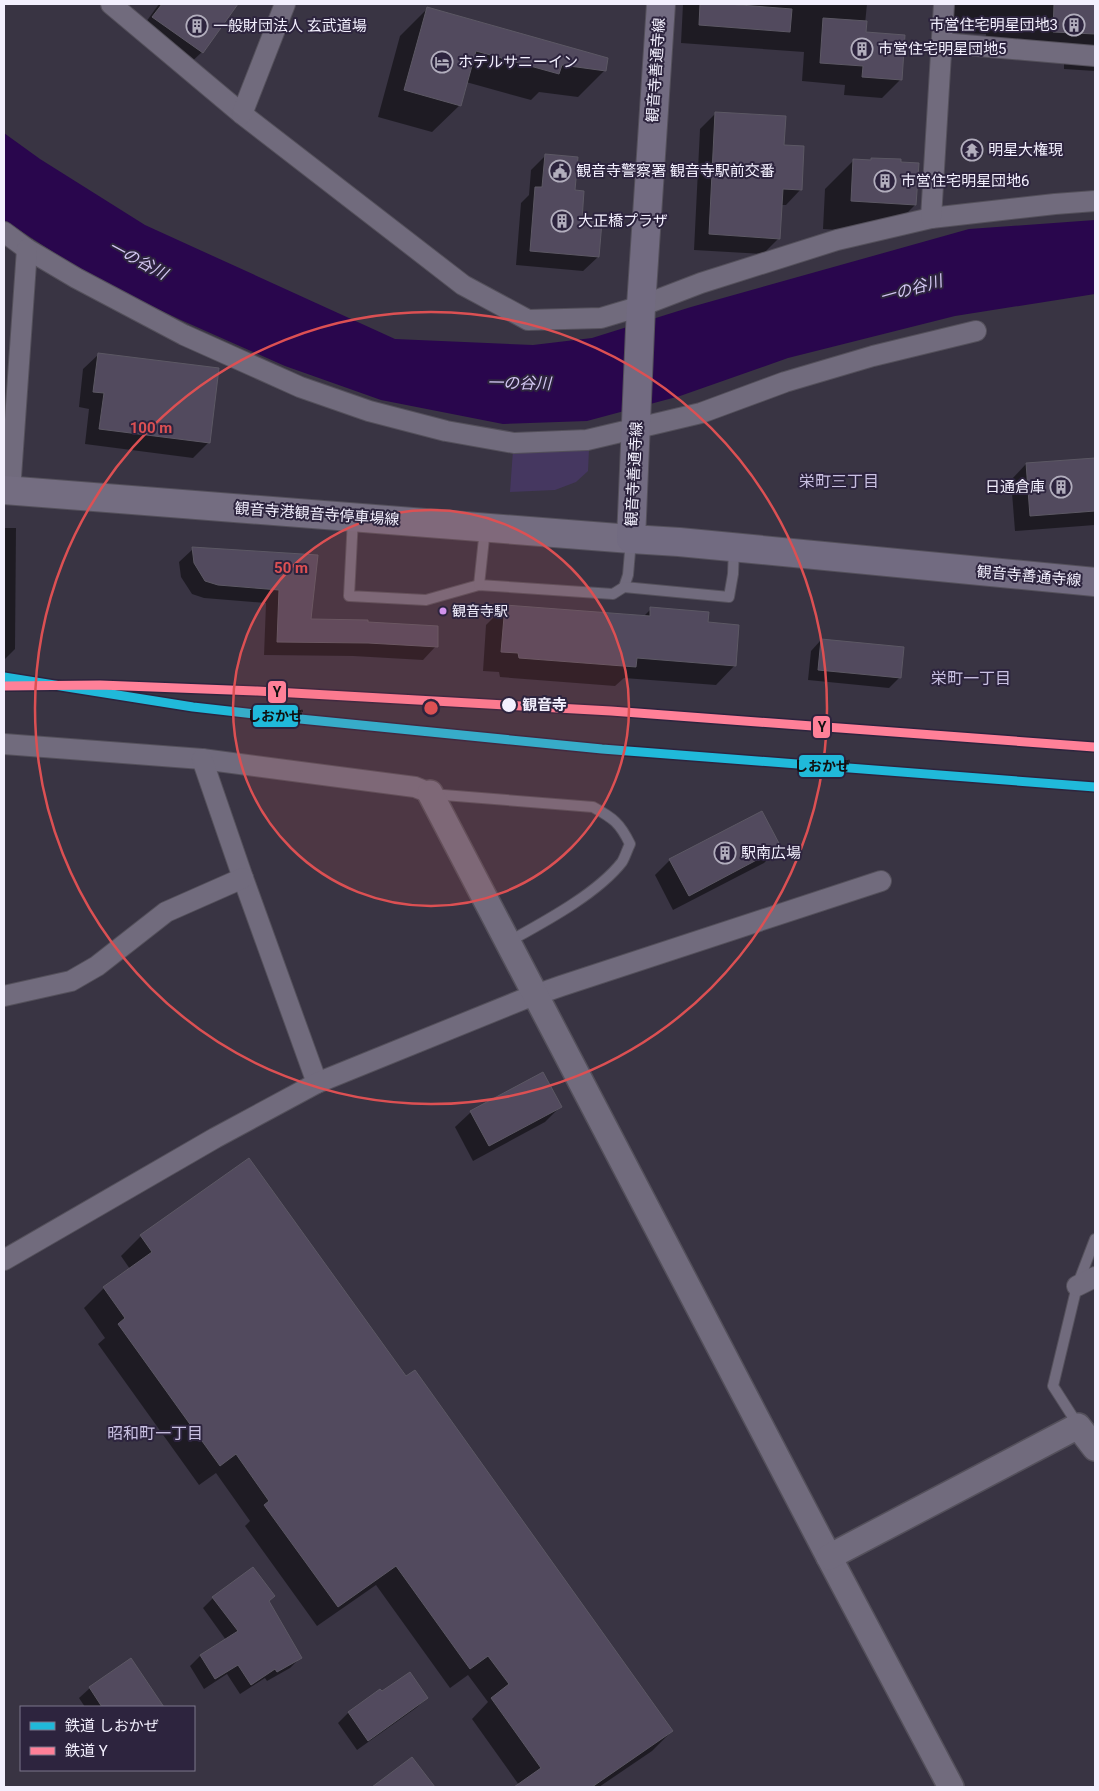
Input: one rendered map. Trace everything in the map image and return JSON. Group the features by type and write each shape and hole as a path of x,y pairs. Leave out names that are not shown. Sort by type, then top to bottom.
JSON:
{"main road":[{"name":"観音寺善通寺線","path":"661,4 641,306 631,539 734,547 1095,582"},
{"name":"観音寺港観音寺停車場線","path":"7,490 631,539"}],"street":[{"path":"111,4 242,114 463,285 528,320 601,318 641,306 701,283 837,240 932,218 1095,201"},
{"path":"242,114 285,4"},
{"path":"932,218 944,4"},
{"path":"942,43 1095,56"},
{"path":"4,232 27,249 76,278 184,335 300,387 368,411 446,431 514,443 587,440 701,412 785,382 872,356 976,330"},
{"path":"7,490 27,249"},
{"path":"4,744 202,759 415,787 430,794 951,1787"},
{"path":"202,759 317,1083"},
{"path":"4,996 71,981 98,966 166,912 243,878"},
{"path":"4,1260 215,1138 317,1083 560,986 881,881"},
{"path":"1077,1286 1095,1278"},
{"path":"829,1557 1078,1426 1095,1448"}],"lane":[{"path":"353,517 349,596 426,600 478,585 613,594 624,587 729,597 733,574 734,547"},
{"path":"478,585 486,528"},
{"path":"624,587 628,575 631,539"},
{"path":"430,794 593,807 613,818 625,834 630,844 623,860 600,886 508,942"},
{"path":"1078,1426 1053,1386 1077,1286 1095,1239"}],"shaded area":[{"path":"589,449 588,471 576,482 555,490 510,492 513,450"}],"water":[{"name":"一の谷川","path":"4,133 40,159 145,225 395,339 533,345 592,338 691,307 969,229 1095,220 1095,294 955,316 788,358 680,396 587,421 503,424 381,400 285,366 181,320 93,278 4,220"}],"building":[{"name":"一般財団法人 玄武道場","path":"162,4 238,4 203,53 152,17"},
{"path":"700,4 792,9 790,32 699,25"},
{"name":"市営住宅明星団地3","path":"1054,4 1095,4 1095,34 1053,32"},
{"name":"ホテルサニーイン","path":"427,7 608,58 606,71 562,65 559,74 476,51 461,106 404,90"},
{"name":"市営住宅明星団地5","path":"823,18 867,21 866,32 905,35 902,80 862,77 863,66 820,63"},
{"path":"715,112 786,116 784,145 804,146 802,190 783,189 780,239 709,234"},
{"name":"大正橋プラザ","path":"545,154 578,157 575,190 584,191 582,220 602,222 599,257 530,251 535,187 542,187"},
{"name":"市営住宅明星団地6","path":"871,158 901,159 901,162 919,163 916,205 851,201 853,159 871,160"},
{"path":"98,353 219,368 210,443 99,429 104,393 93,392"},
{"name":"日通倉庫","path":"1095,458 1095,511 1030,516 1026,463"},
{"path":"192,547 318,555 311,619 368,620 368,622 438,626 438,647 368,643 277,642 279,590 218,585 205,581 194,563"},
{"name":"観音寺駅","path":"505,605 650,616 650,607 709,612 708,622 739,625 736,666 637,658 636,667 519,658 518,653 501,652"},
{"path":"821,639 904,647 901,678 818,670"},
{"name":"駅南広場","path":"762,811 781,847 689,896 669,859"},
{"path":"543,1072 562,1107 489,1146 470,1111"},
{"path":"249,1158 406,1376 415,1370 673,1731 592,1787 514,1787 541,1768 491,1698 509,1684 488,1656 470,1669 396,1566 338,1607 264,1505 269,1501 236,1454 220,1466 118,1324 125,1318 103,1287 152,1252 140,1235"},
{"path":"253,1567 275,1596 269,1601 302,1658 277,1672 275,1669 251,1685 238,1665 215,1679 200,1655 238,1631 212,1597"},
{"path":"131,1658 163,1706 101,1706 89,1687"},
{"path":"410,1672 428,1698 368,1741 348,1712 380,1689 382,1691"},
{"path":"412,1757 435,1787 372,1787"}],"rail line":[{"name":"しおかぜ","path":"4,677 193,707 290,718 602,749 1095,787"},
{"name":"Y","path":"4,686 100,685 257,691 611,711 1094,747"}],"place":[{"name":"市営住宅明星団地3","path":"1074,25"},
{"name":"一般財団法人 玄武道場","path":"197,26"},
{"name":"市営住宅明星団地5","path":"862,49"},
{"name":"ホテルサニーイン","path":"442,62"},
{"name":"明星大権現","path":"972,150"},
{"name":"観音寺警察署 観音寺駅前交番","path":"560,171"},
{"name":"市営住宅明星団地6","path":"885,181"},
{"name":"大正橋プラザ","path":"562,221"},
{"name":"日通倉庫","path":"1061,487"},
{"name":"観音寺駅","path":"443,611"},
{"name":"観音寺","path":"509,705"},
{"name":"駅南広場","path":"725,853"}],"district":[{"name":"栄町三丁目","path":"839,481"},
{"name":"栄町一丁目","path":"971,678"},
{"name":"昭和町一丁目","path":"155,1433"}]}
